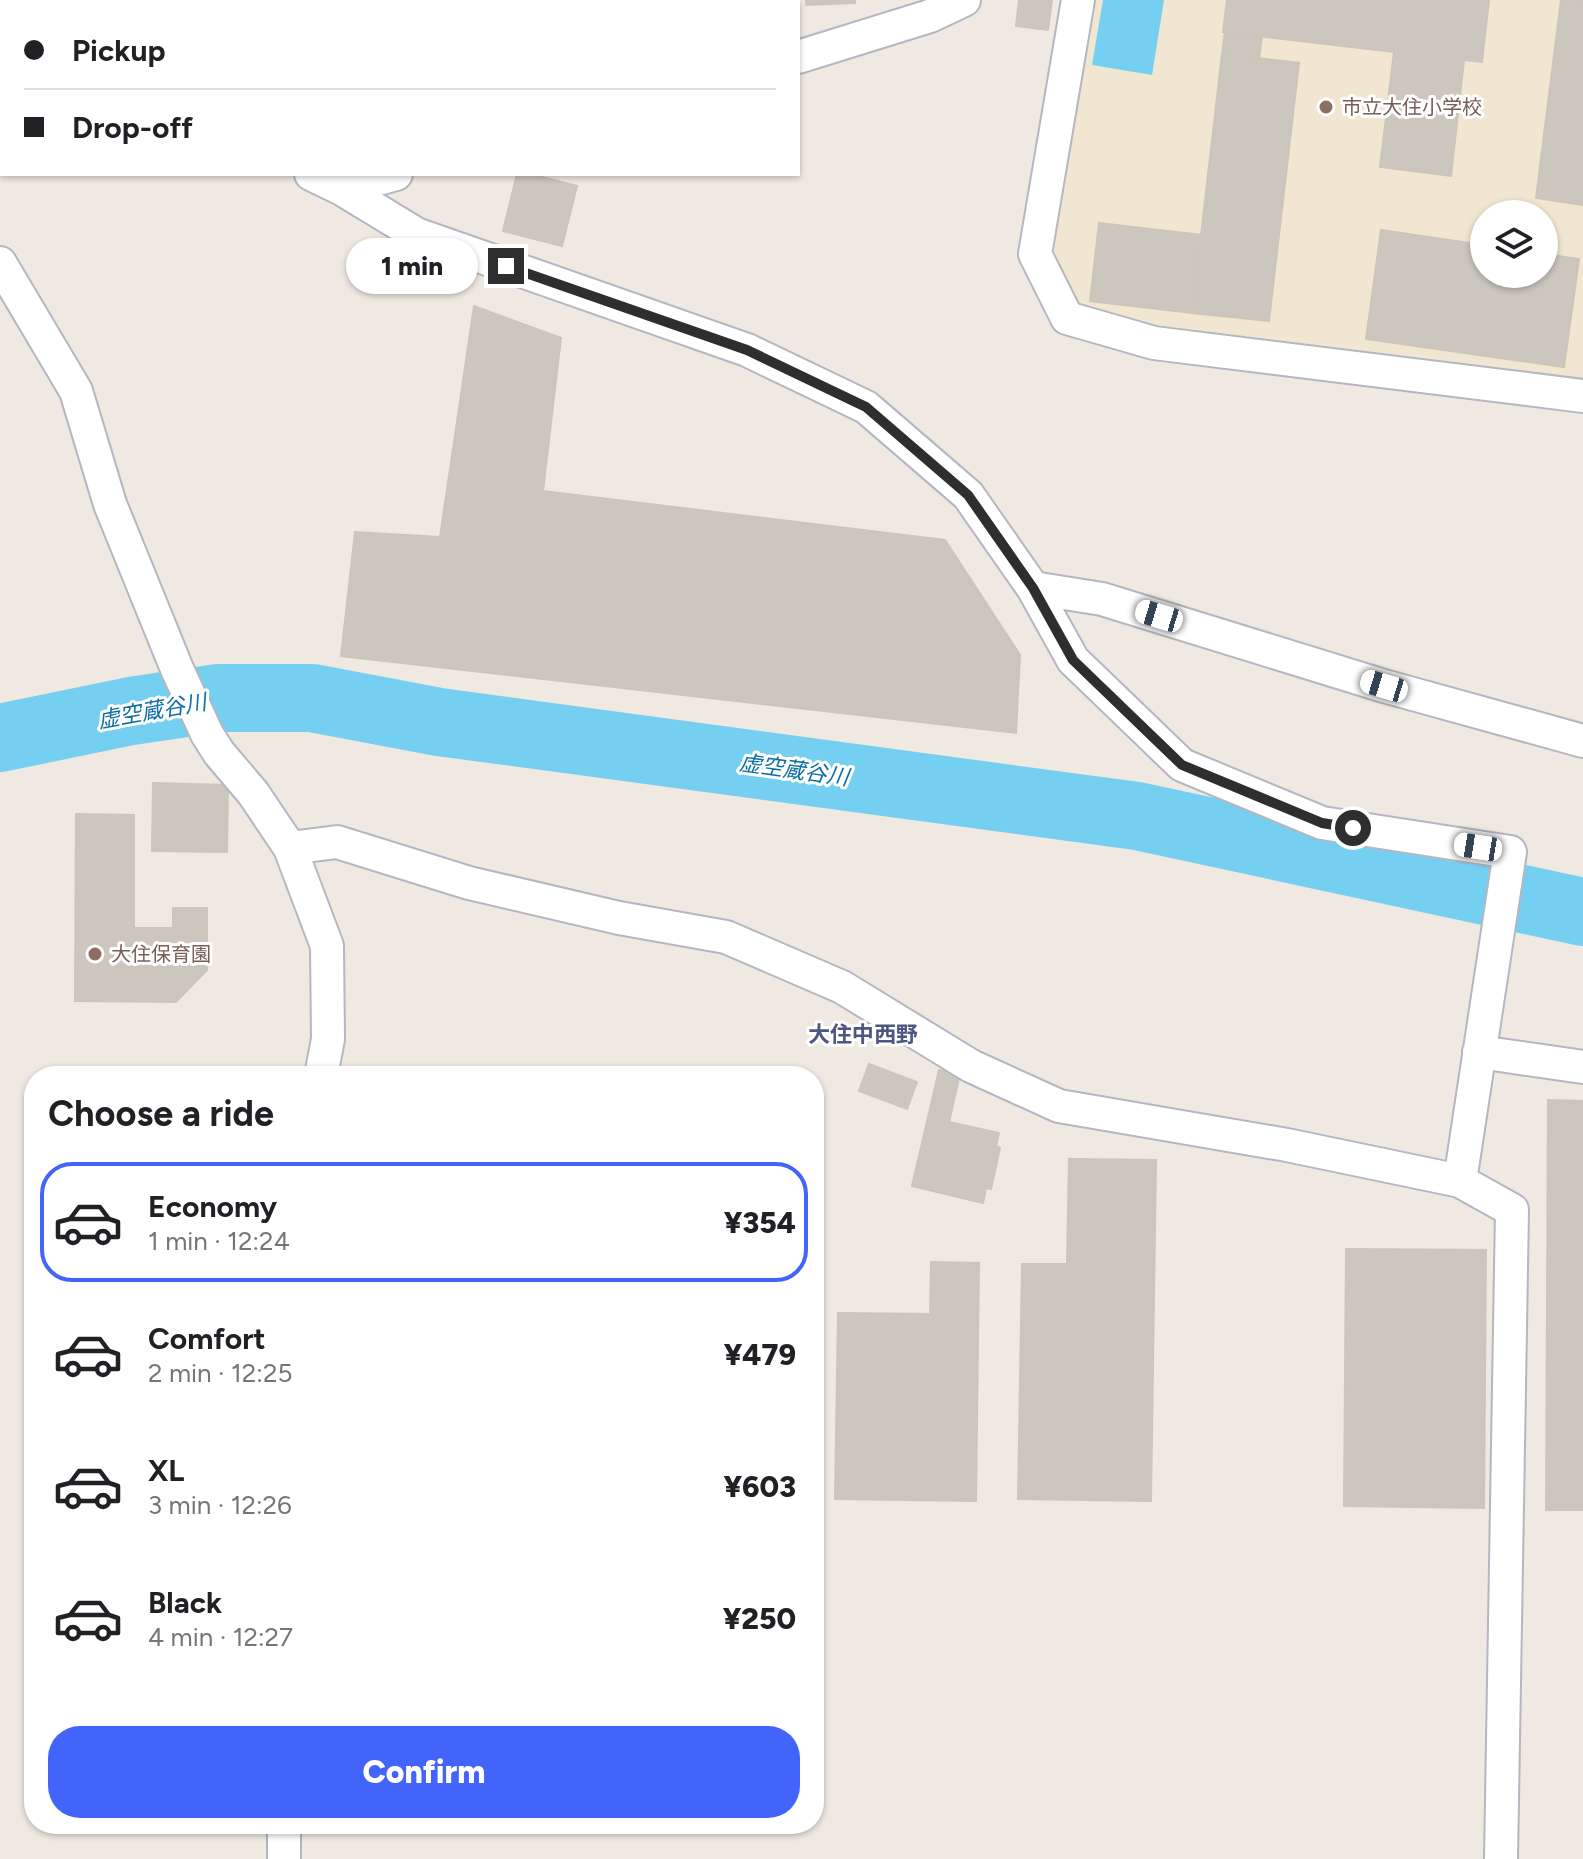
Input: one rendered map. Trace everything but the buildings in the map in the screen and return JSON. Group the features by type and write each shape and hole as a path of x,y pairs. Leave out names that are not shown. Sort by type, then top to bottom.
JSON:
{"street":[{"path":"800,56 930,16 964,0"},
{"path":"1078,0 1035,254 1067,318 1154,343 1583,396"},
{"path":"315,176 416,234 747,350 866,407 968,495 1033,588 1073,660 1182,765 1322,823 1510,852 1460,1181"},
{"path":"342,189 389,176"},
{"path":"1,265 76,391 110,504 207,734 253,793 290,848 327,946 328,1039 323,1066"},
{"path":"1033,588 1102,599 1384,686 1583,741"},
{"path":"290,848 337,842 469,883 619,918 726,937 842,987 971,1066 1059,1106 1287,1145 1460,1181 1512,1210 1501,1859"},
{"path":"1479,1052 1583,1067"},
{"path":"284,1834 284,1859"}],"shaded area":[{"name":"市立大住小学校","path":"1085,0 1583,0 1583,386 1170,330 1082,311 1045,255"}],"water":[{"path":"1103,0 1164,0 1152,75 1092,65"}],"waterway":[{"name":"虚空蔵谷川","path":"0,738 131,711 219,698 312,698 439,722 1137,816 1583,912"}],"place":[{"name":"市立大住小学校","path":"1326,107"},
{"name":"大住保育園","path":"95,954"}],"district":[{"name":"大住中西野","path":"863,1034"}],"route":[{"path":"506,266 747,350 866,407 968,495 1033,588 1073,660 1182,765 1322,823 1353,828"}]}
